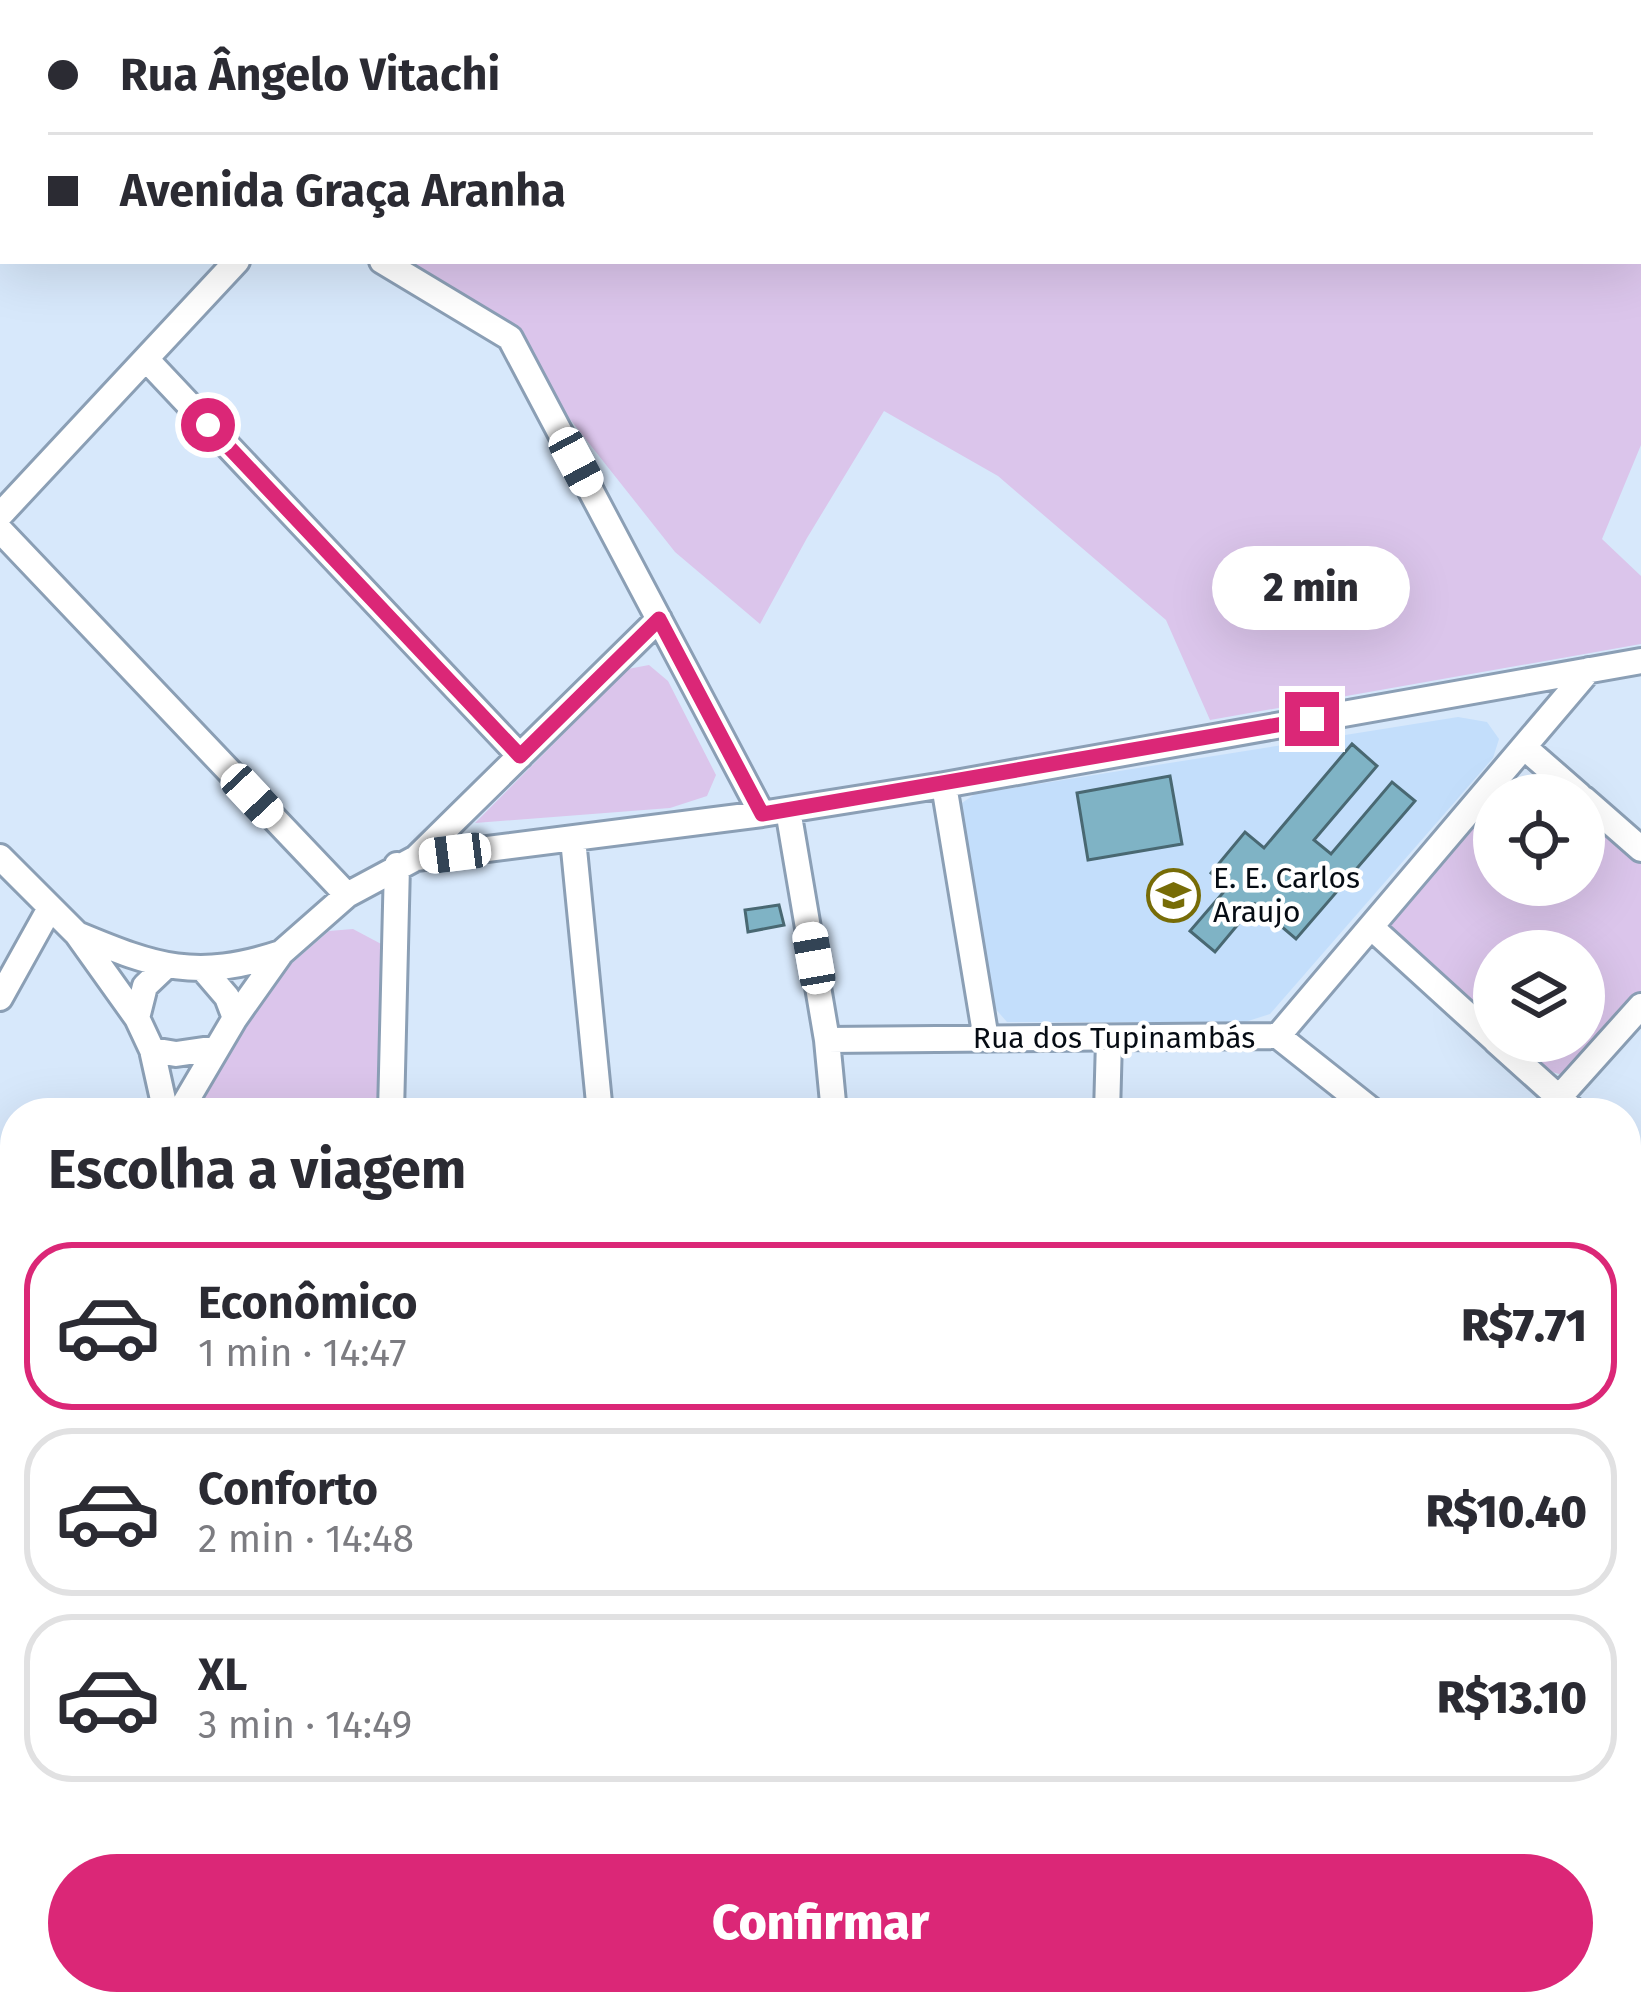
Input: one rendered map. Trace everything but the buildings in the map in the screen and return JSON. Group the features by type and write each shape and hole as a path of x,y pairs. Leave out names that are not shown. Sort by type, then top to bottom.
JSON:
{"street":[{"path":"0,515 233,264"},
{"path":"387,264 510,338 762,814"},
{"path":"146,359 520,756"},
{"path":"0,530 347,895"},
{"path":"188,1098 281,953 347,895 406,861 659,619"},
{"path":"406,861 788,810 1589,670 1636,668"},
{"path":"1278,1036 1589,670"},
{"path":"1524,747 1555,774"},
{"path":"944,785 986,1039"},
{"path":"788,810 833,1098"},
{"path":"1605,817 1641,849"},
{"path":"573,838 599,1098"},
{"path":"0,857 77,934 137,1018 152,1050 163,1098"},
{"path":"393,1098 406,861"},
{"path":"0,998 50,908"},
{"path":"1371,927 1473,1020"},
{"path":"77,934 165,967 239,965 281,953"},
{"path":"137,1018 146,986 165,967"},
{"path":"203,969 227,997 235,1018"},
{"path":"1568,1098 1641,1006"},
{"name":"Rua dos Tupinambás","path":"827,1040 1278,1036 1356,1098"},
{"path":"1107,1098 1109,1040"},
{"path":"152,1050 176,1054 217,1048"},
{"path":"1516,1062 1550,1098"}],"shaded area":[{"path":"387,264 1641,264 1641,445 1602,539 1641,576 1641,644 1210,720 1166,620 998,476 884,411 760,624 675,552 497,327"},
{"path":"649,665 668,681 716,775 707,796 670,808 475,823 628,669"},
{"name":"E. E. Carlos Araujo","path":"1458,717 1487,722 1499,739 1493,758 1479,774 1473,774 1473,781 1270,1014 1245,1022 1007,1022 993,1006 961,820 962,803 975,794"},
{"path":"1605,823 1641,855 1641,996 1605,1037 1605,930 1473,930 1473,1010 1391,934 1387,922 1473,824 1473,906 1605,906"},
{"path":"353,929 385,946 383,1098 203,1098 275,978 329,931"},
{"path":"1530,1062 1582,1062 1562,1075"}],"place":[{"name":"E. E. Carlos Araujo","path":"1174,895"}],"route":[{"path":"208,425 520,756 659,619 762,814 1312,719"}]}
